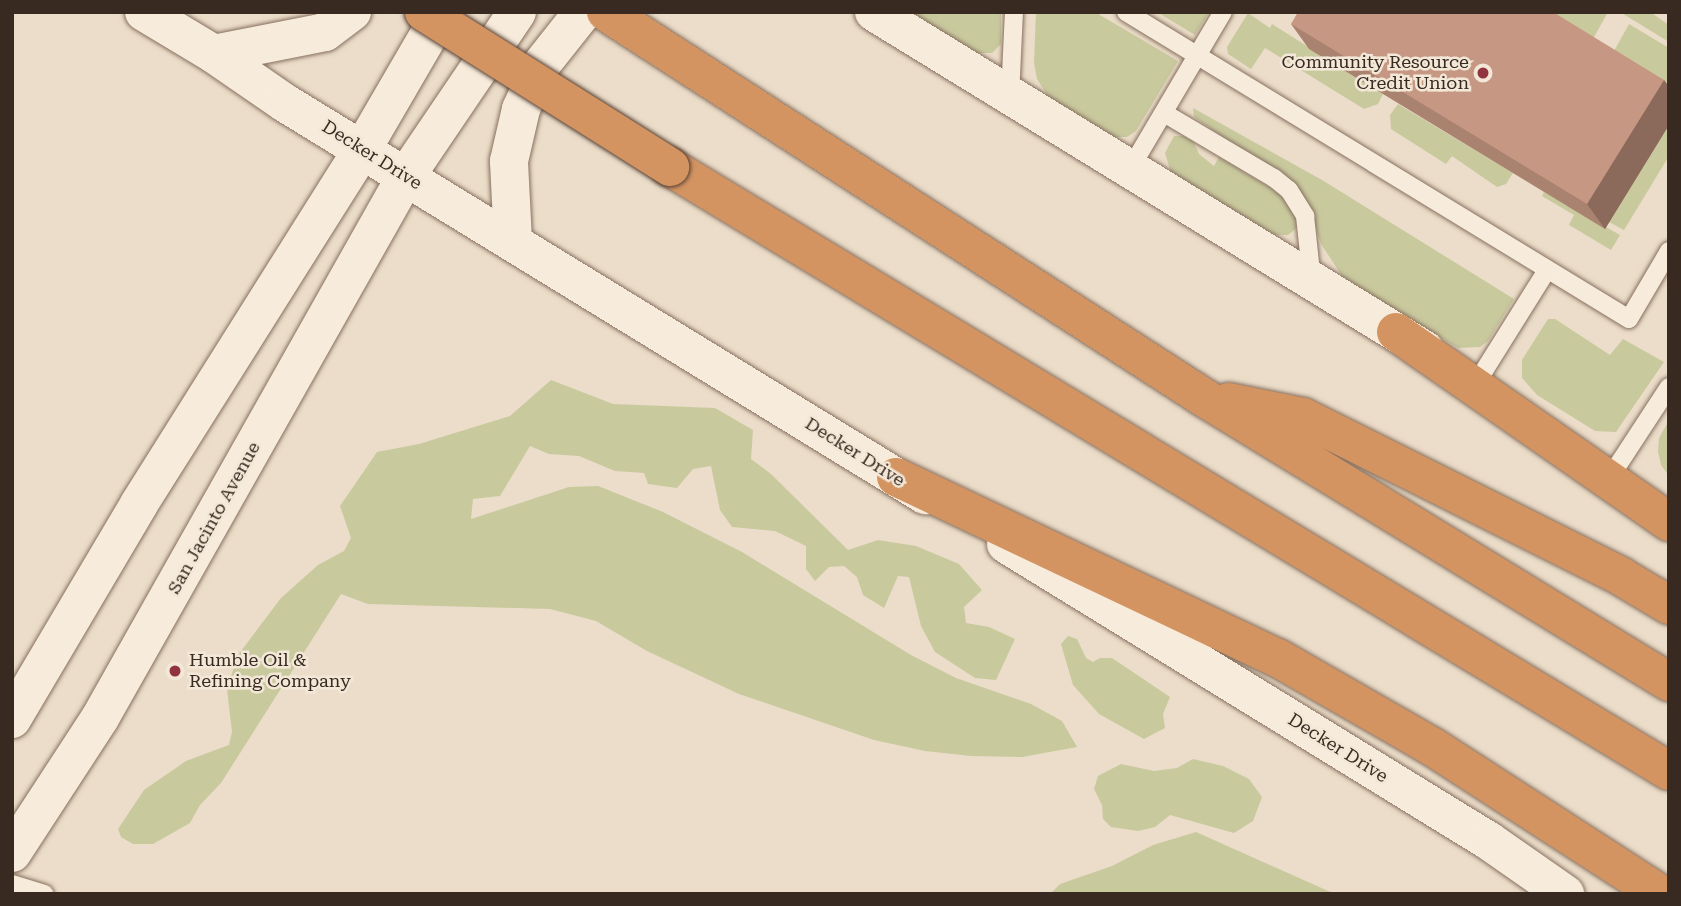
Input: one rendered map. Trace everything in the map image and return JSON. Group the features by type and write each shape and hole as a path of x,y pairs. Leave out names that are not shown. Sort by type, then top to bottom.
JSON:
{"highway":[{"path":"424,12 670,167 1669,771"},
{"path":"606,12 1203,397 1669,682"},
{"path":"1396,332 1669,522"},
{"path":"1203,397 1303,417 1622,577 1669,606"},
{"path":"896,477 1278,658 1433,747 1660,894"}],"main road":[{"name":"Decker Drive","path":"144,12 214,54 285,103 363,148 1477,834 1565,894"},
{"path":"214,54 325,32 352,12"},
{"path":"12,719 139,505 363,148 442,12"},
{"name":"San Jacinto Avenue","path":"12,853 100,718 406,176 517,12"},
{"path":"513,242 509,161 521,109 541,65 583,12"},
{"path":"874,12 1669,499"}],"lane":[{"path":"1010,96 1014,12"},
{"path":"1126,12 1629,319 1669,251"},
{"path":"1130,169 1223,12"},
{"path":"1164,113 1274,178 1289,190 1305,216 1312,281"},
{"path":"1477,382 1547,270"},
{"path":"1616,468 1669,387"},
{"path":"12,884 44,894"}],"green space":[{"path":"904,12 1001,12 1001,44 992,53 973,53"},
{"path":"1036,12 1095,12 1178,61 1136,131 1127,137 1114,137 1048,96 1037,79 1034,63"},
{"path":"1157,12 1209,12 1195,35"},
{"path":"1530,12 1608,12 1588,48"},
{"path":"1620,12 1650,12 1669,25 1669,42"},
{"path":"1248,13 1270,28 1272,24 1383,94 1378,104 1364,109 1265,48 1251,69 1228,54 1227,47"},
{"path":"1629,24 1669,48 1669,97 1609,60"},
{"path":"1398,104 1513,173 1506,184 1497,187 1452,156 1446,164 1391,129 1390,115"},
{"path":"1193,108 1322,180 1514,299 1488,341 1480,347 1458,348 1344,279 1321,244 1312,216 1237,147 1194,117"},
{"path":"1669,125 1669,156 1624,230 1609,222"},
{"path":"1174,136 1183,136 1193,141 1199,154 1214,166 1219,157 1279,193 1296,215 1299,226 1288,235 1271,235 1171,173 1165,153"},
{"path":"1544,192 1620,235 1611,250 1569,225 1574,215 1542,196"},
{"path":"1548,319 1555,319 1610,355 1623,339 1664,362 1616,432 1595,431 1537,395 1522,378 1522,360"},
{"path":"551,380 613,404 715,408 753,430 751,459 771,474 848,550 878,540 916,546 959,564 982,590 964,607 966,623 989,627 1015,639 996,680 975,678 935,652 921,626 909,577 898,576 884,608 863,595 857,577 844,566 829,567 815,581 806,569 806,546 775,531 732,527 720,510 711,466 693,469 677,488 648,484 644,473 615,471 579,456 549,454 530,446 500,496 473,499 471,519 569,487 598,486 663,512 742,552 911,655 956,678 1031,704 1062,721 1077,747 1022,757 971,756 925,751 874,740 739,694 647,651 596,621 550,609 368,604 341,594 221,783 200,805 190,823 153,844 133,844 121,837 118,829 144,790 186,761 229,745 232,732 227,689 238,655 281,598 318,565 344,551 351,538 340,506 377,452 419,444 510,416"},
{"path":"1669,420 1669,476 1661,465 1658,452 1659,438"},
{"path":"1068,636 1077,639 1086,658 1093,662 1100,658 1112,658 1170,697 1163,714 1165,728 1144,739 1099,714 1073,685 1061,644"},
{"path":"1193,759 1223,766 1249,779 1262,797 1253,821 1234,833 1170,815 1155,827 1138,831 1111,827 1103,819 1102,805 1094,789 1098,776 1121,764 1154,771 1177,768"},
{"path":"1196,832 1335,894 1050,894 1060,884 1112,866 1153,845"}],"building":[{"path":"1298,12 1553,12 1664,80 1587,204 1291,24"}],"place":[{"name":"Community Resource Credit Union","path":"1483,73"},
{"name":"Humble Oil & Refining Company","path":"175,671"}]}
